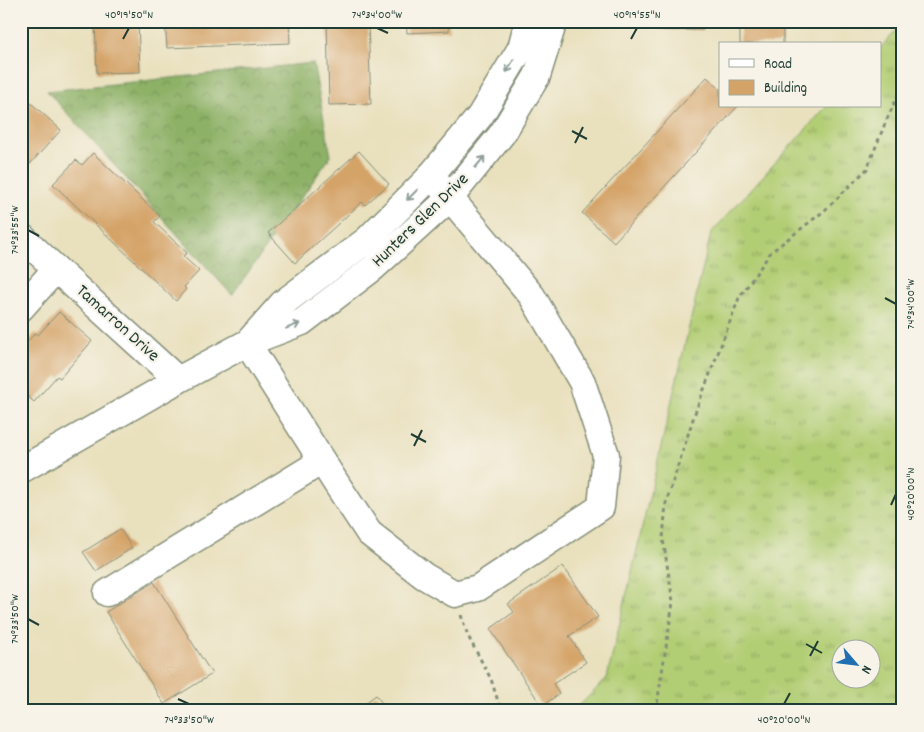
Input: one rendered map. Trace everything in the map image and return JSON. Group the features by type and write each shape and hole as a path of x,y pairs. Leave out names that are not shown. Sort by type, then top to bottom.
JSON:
{"street":[{"name":"Hunters Glen Drive","path":"247,343 283,303 367,240 431,175 480,116 521,48 528,21"},
{"name":"Hunters Glen Drive","path":"28,466 178,380 247,343 302,322 373,268 450,198 502,134 537,76 554,21"},
{"path":"480,116 502,134"},
{"path":"247,343 369,533 424,576 455,594 478,588 601,507 606,455 582,382 532,296 431,175"},
{"name":"Tamarron Drive","path":"21,236 178,380"},
{"path":"22,306 56,269"},
{"path":"107,593 322,461"}],"path":[{"path":"656,711 673,602 663,539 666,503 696,414 739,298 771,252 824,211 867,168 903,85"},
{"path":"455,594 468,636 491,679 501,711"},
{"path":"895,711 903,694"}],"green space":[{"path":"903,24 903,711 574,711 607,678 711,233 825,108 882,108 882,46"},
{"path":"313,63 331,156 232,295 47,91"}],"building":[{"path":"95,21 138,21 140,72 97,73"},
{"path":"165,21 289,21 290,43 167,48"},
{"path":"327,21 368,21 371,104 329,105"},
{"path":"406,21 449,21 449,31 407,33"},
{"path":"660,21 702,21 703,30 660,30"},
{"path":"740,21 783,21 783,42 740,42"},
{"path":"707,77 719,88 719,108 736,108 614,242 582,213"},
{"path":"21,94 61,130 30,164 21,156"},
{"path":"359,151 389,184 365,205 362,202 295,263 268,233"},
{"path":"93,153 160,216 154,222 187,253 183,256 199,271 184,287 186,289 176,301 53,184 76,160 82,165"},
{"path":"59,312 92,341 60,378 57,376 34,402 21,390 21,349 35,333 38,335"},
{"path":"120,529 132,548 96,571 83,552"},
{"path":"563,566 598,617 569,636 586,662 553,684 559,694 542,706 490,629 514,612 508,604"},
{"path":"154,582 212,674 164,704 106,612"},
{"path":"376,695 388,711 354,711"}]}
